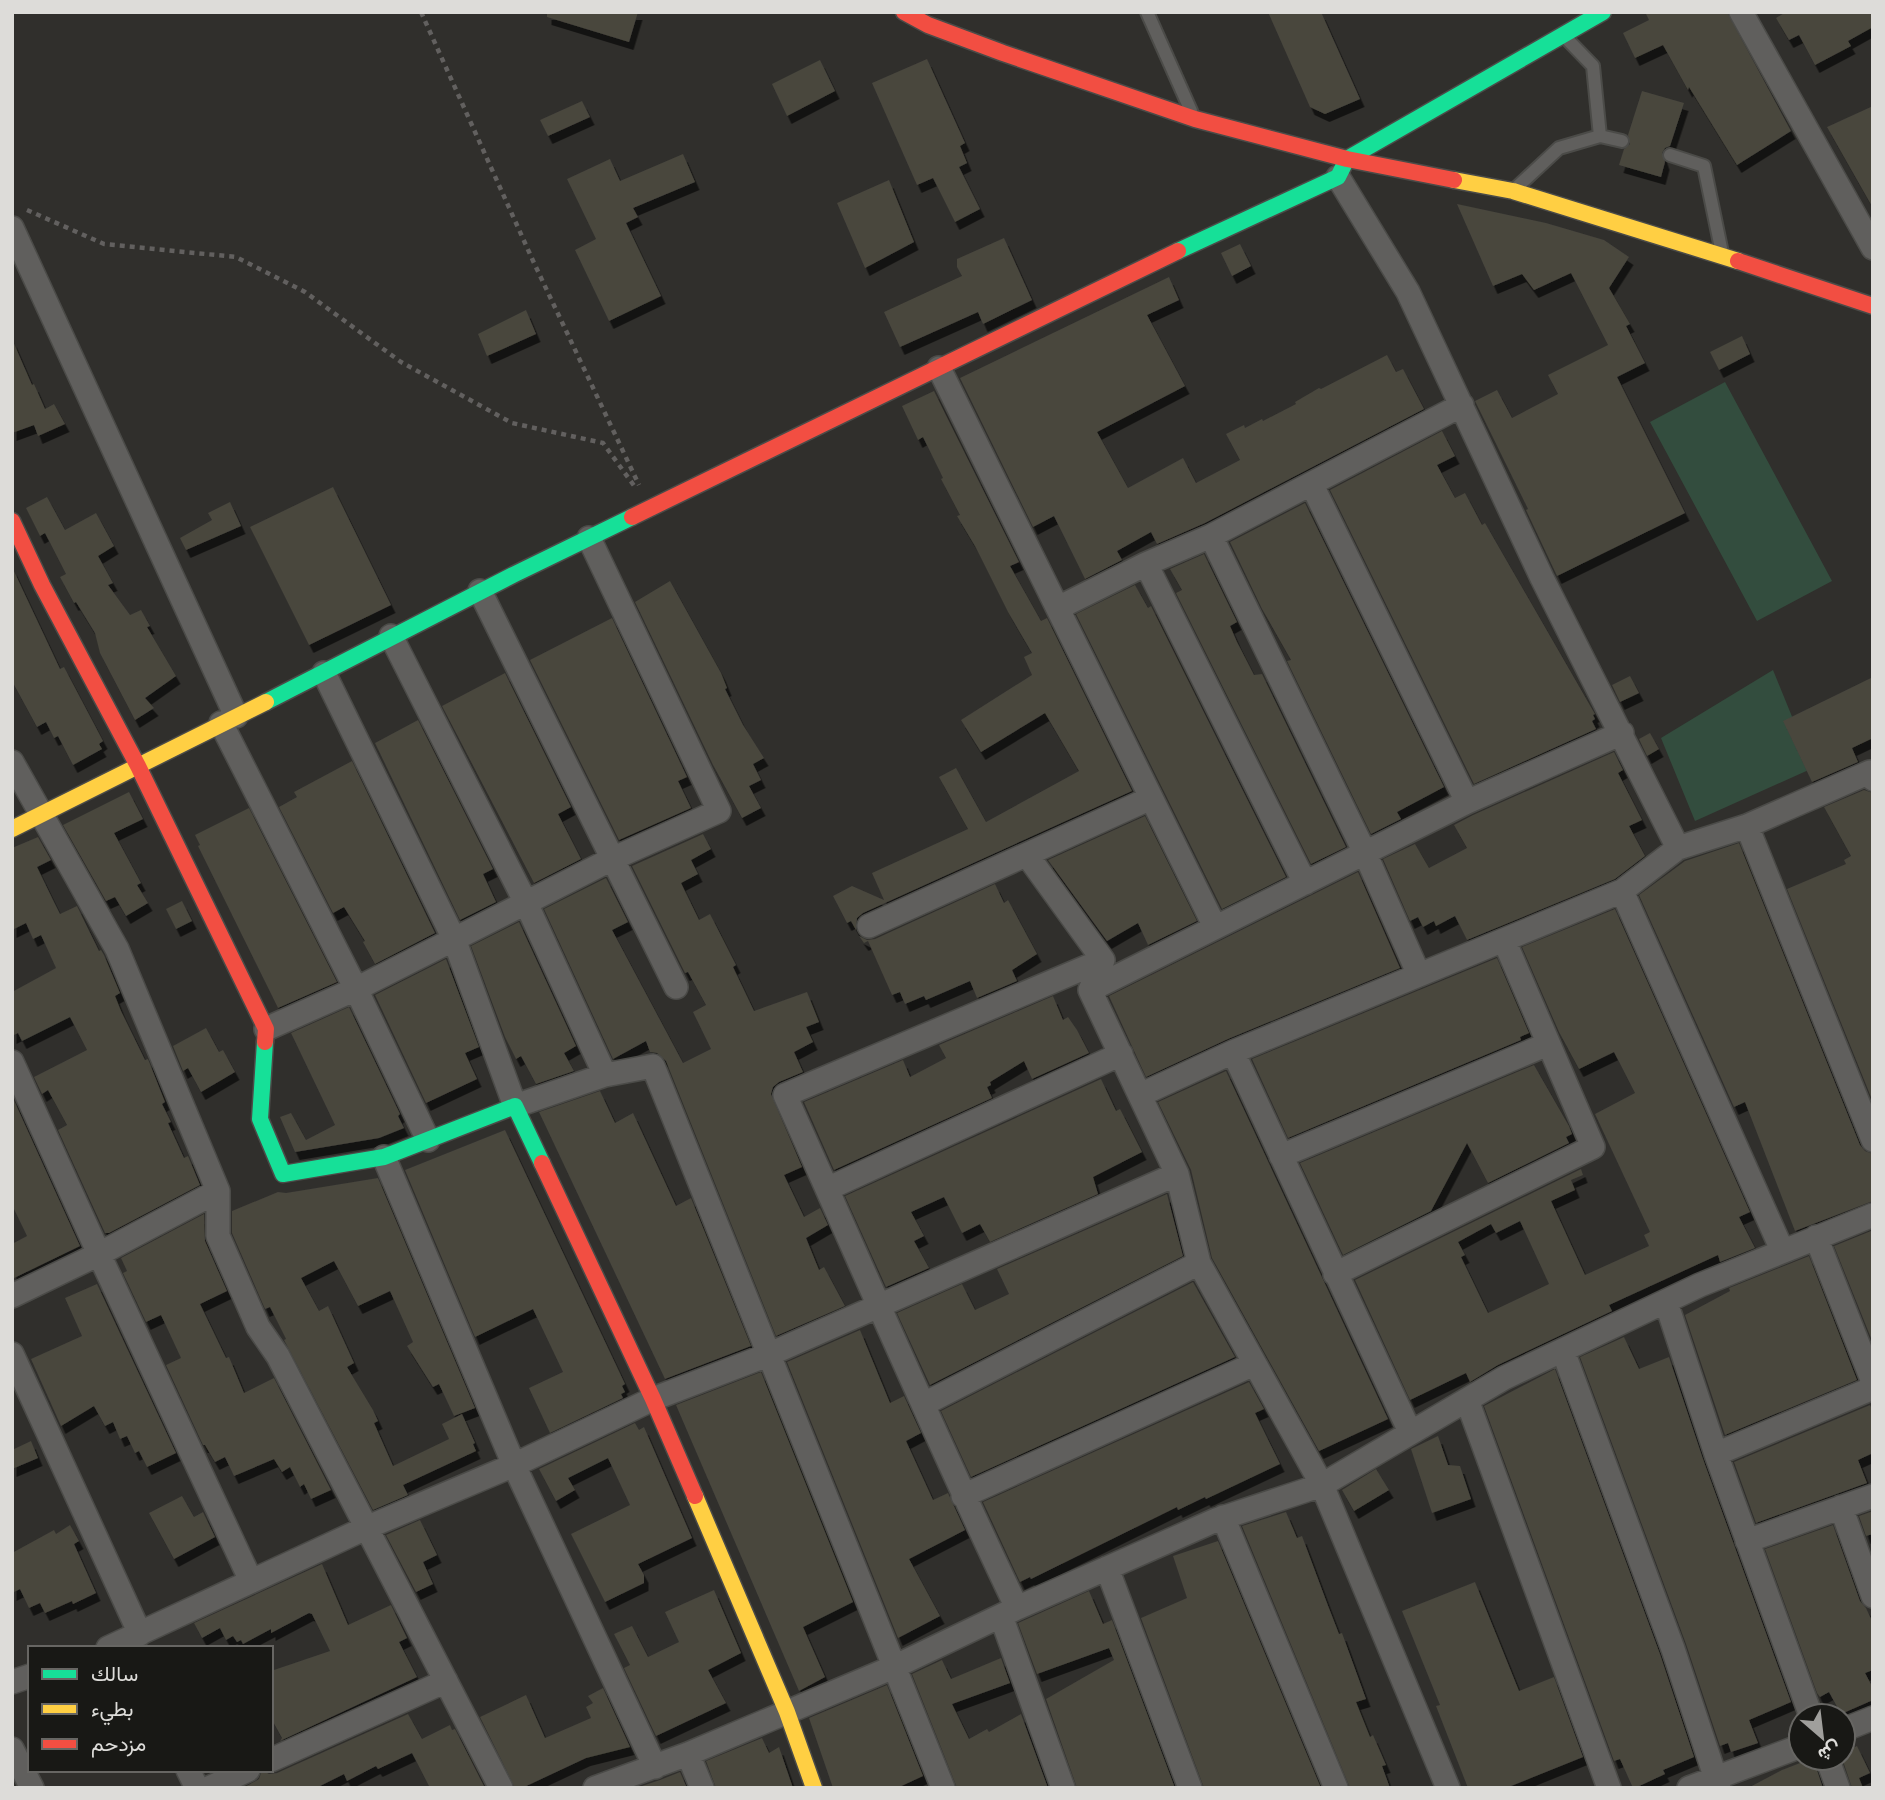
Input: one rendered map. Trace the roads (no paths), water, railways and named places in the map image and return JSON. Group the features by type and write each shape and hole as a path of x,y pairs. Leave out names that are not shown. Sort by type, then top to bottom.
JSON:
{"street":[{"path":"904,12 928,25 1003,53 1342,168 1513,191 1873,306"},
{"path":"12,829 324,673 480,591 1342,168 1602,12"},
{"path":"1741,12 1873,248"},
{"path":"1342,168 1408,292 1542,578 1678,848"},
{"path":"18,218 229,720 428,1140"},
{"path":"939,368 1215,927"},
{"path":"1058,608 1146,564 1211,536 1462,405"},
{"path":"1312,485 1467,802"},
{"path":"12,522 42,585 138,766 266,1029 260,1119 283,1174 384,1157 515,1106 605,1075 653,1066 943,1788"},
{"path":"1211,536 1366,853 1419,975"},
{"path":"266,1029 356,989 612,859 719,811 589,538"},
{"path":"1146,564 1305,883"},
{"path":"480,591 676,987"},
{"path":"391,636 526,902 605,1075"},
{"path":"324,673 454,939 515,1106 653,1399 787,1712 814,1788"},
{"path":"1090,990 1467,802 1622,733"},
{"path":"12,762 117,949 218,1191 218,1236 240,1290 368,1527 501,1788"},
{"path":"1140,1095 1233,1052 1622,891 1678,848 1747,826 1870,772 1873,779"},
{"path":"869,926 1151,798"},
{"path":"1747,826 1873,1140"},
{"path":"1027,855 1103,960"},
{"path":"1622,891 1782,1250"},
{"path":"1335,1274 1593,1147 1504,940"},
{"path":"1103,960 1090,990 1177,1174 1199,1263 1322,1485 1448,1788"},
{"path":"1063,1788 1009,1612 963,1496 925,1404 785,1096 1103,960"},
{"path":"1281,1156 1548,1044"},
{"path":"1233,1052 1410,1432"},
{"path":"827,1189 1121,1054"},
{"path":"12,1062 251,1581"},
{"path":"384,1157 514,1465 655,1766"},
{"path":"12,1354 124,1643 368,1527 514,1465 653,1399 770,1354 1177,1174"},
{"path":"12,1296 218,1191"},
{"path":"596,1788 688,1754 895,1666 1223,1517 1322,1485 1504,1378 1782,1250 1873,1215"},
{"path":"1816,1237 1873,1382"},
{"path":"925,1404 1199,1263"},
{"path":"1666,1302 1716,1454 1806,1702"},
{"path":"1563,1351 1673,1649 1717,1783"},
{"path":"963,1496 1254,1364"},
{"path":"1716,1454 1873,1388"},
{"path":"1466,1400 1609,1788"},
{"path":"1747,1541 1873,1496"},
{"path":"1841,1507 1873,1596"},
{"path":"1223,1517 1336,1788"},
{"path":"1107,1568 1190,1788"},
{"path":"273,1759 446,1681"},
{"path":"12,1749 32,1788"},
{"path":"1689,1788 1717,1783 1787,1752"},
{"path":"688,1754 702,1788"},
{"path":"189,1772 197,1788"},
{"path":"209,1788 244,1772"}],"lane":[{"path":"1147,12 1195,119"},
{"path":"1563,35 1593,66 1600,136"},
{"path":"1513,191 1559,148 1600,136 1622,141"},
{"path":"1670,155 1704,166 1723,257"}]}
